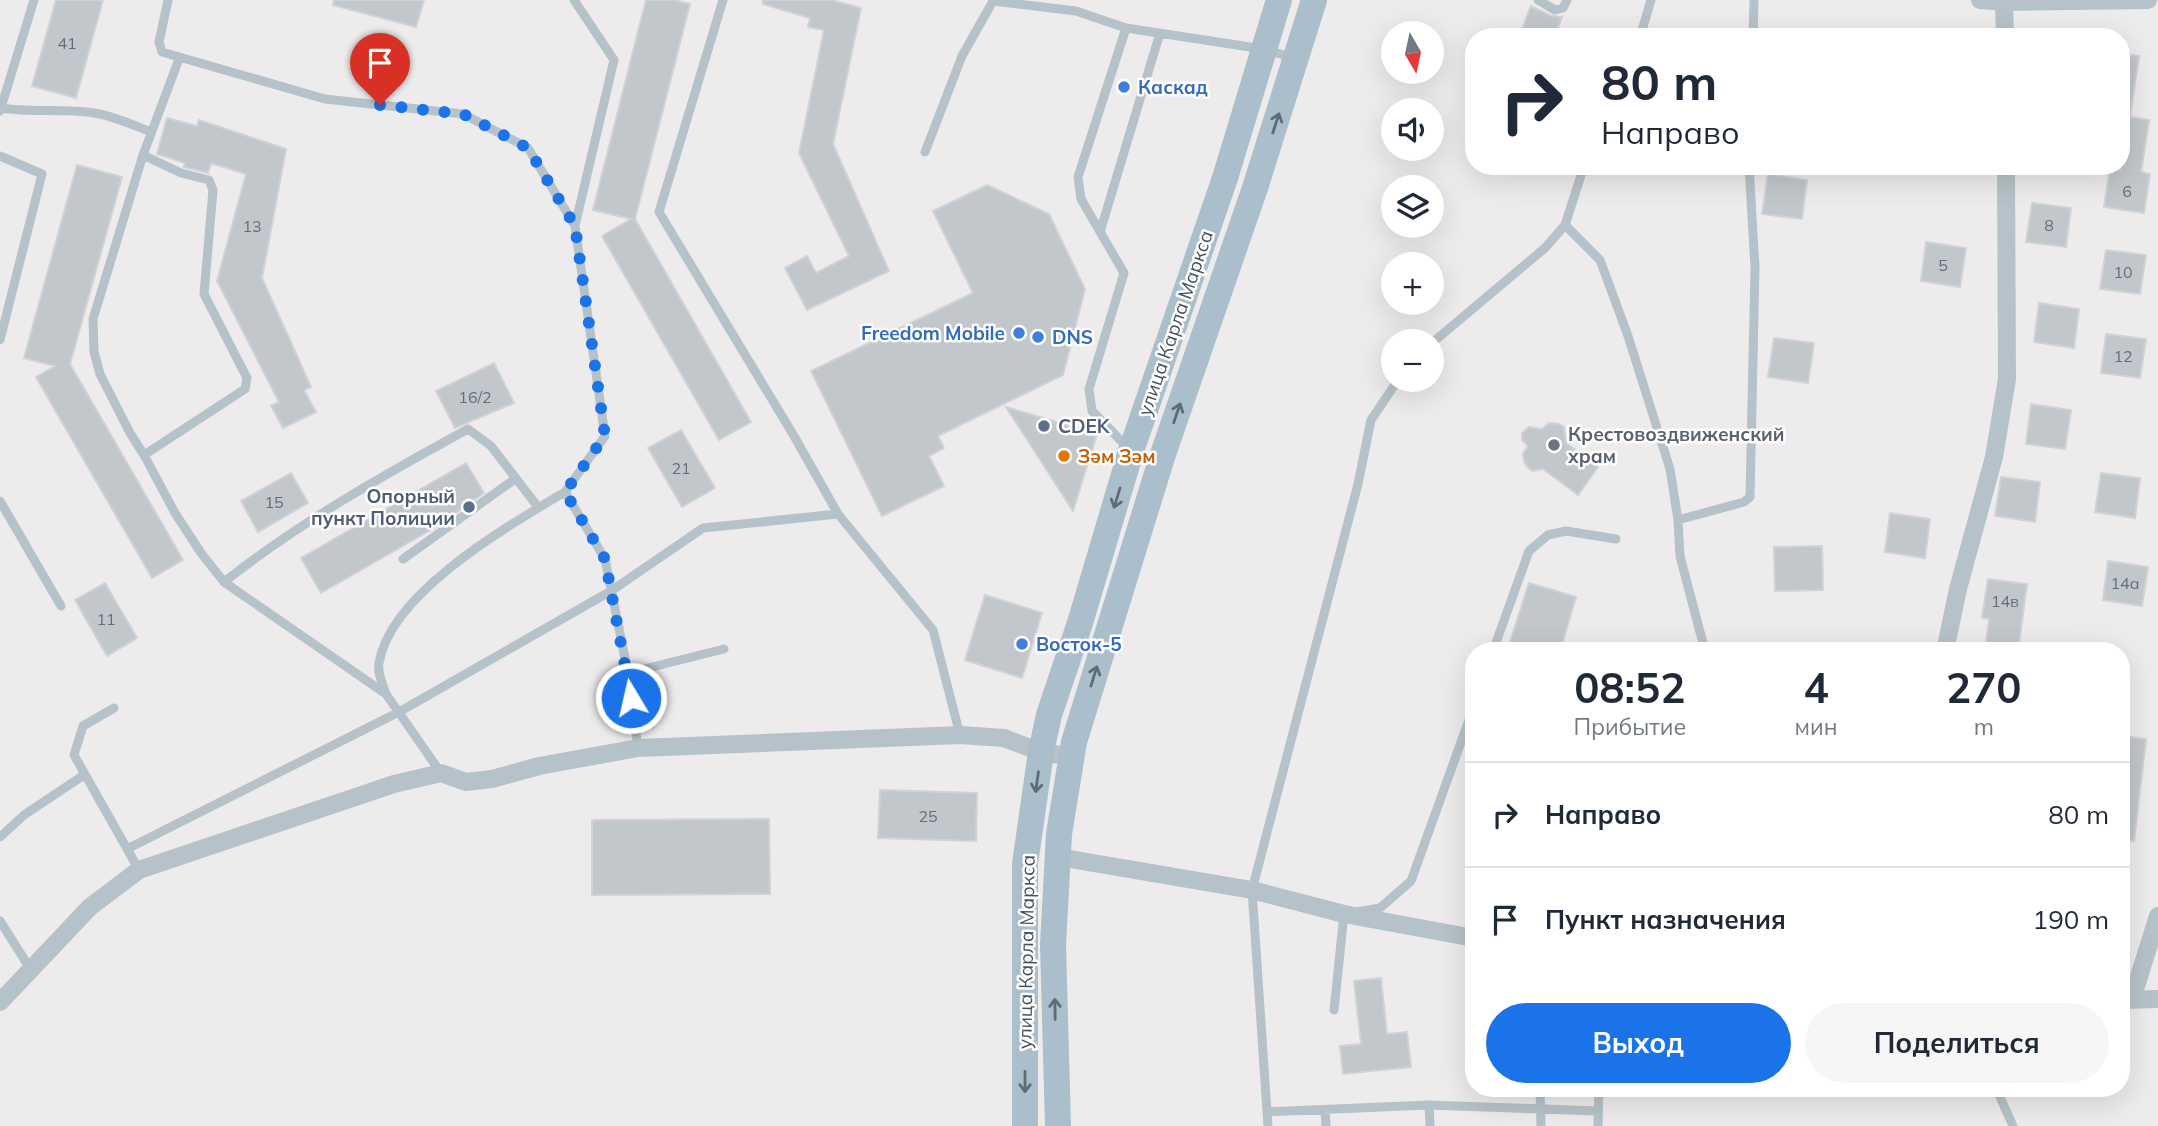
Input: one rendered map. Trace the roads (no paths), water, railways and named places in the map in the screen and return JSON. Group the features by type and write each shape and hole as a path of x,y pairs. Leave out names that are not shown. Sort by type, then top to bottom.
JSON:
{"main road":[{"path":"1263,49 1267,0"},
{"path":"1263,49 1279,0"},
{"name":"улица Карла Маркса","path":"1058,1126 1053,944 1059,834 1074,742 1163,454 1255,188 1314,0"},
{"name":"улица Карла Маркса","path":"1025,1126 1025,864 1049,715 1080,623 1131,452 1225,178 1263,49"}],"street":[{"path":"1980,0 2148,0"},
{"path":"2004,2 2005,28"},
{"path":"1947,642 1958,589 1994,457 2007,379 2006,175"},
{"path":"0,1002 90,907 139,870 394,784 441,773 466,782 638,748 961,735 1004,738 1041,752 1072,757"},
{"path":"1058,856 1252,890 1344,914 1465,935"},
{"path":"2130,989 2158,916"},
{"path":"2130,999 2158,999"}],"lane":[{"path":"34,0 0,110 92,112 151,132"},
{"path":"168,0 159,48 162,52 325,99 463,114 528,148 575,226"},
{"path":"386,694 378,666 389,630 449,568 538,507 565,492 605,436 575,226 614,60 574,0"},
{"path":"723,0 659,212 838,514 933,631 961,735"},
{"path":"1076,11 1083,0"},
{"path":"1538,0 1555,10 1563,8 1567,0"},
{"path":"1643,28 1651,0"},
{"path":"1752,28 1754,0"},
{"path":"925,152 962,56 993,1 1076,11 1126,28 1263,49 1296,58"},
{"path":"1126,28 1078,177 1081,199 1124,273 1089,389 1092,411 1131,452"},
{"path":"1100,232 1160,33"},
{"path":"179,59 143,155 93,319 94,352 100,374 175,513 223,582 386,694 441,773"},
{"path":"143,155 181,173 209,180 214,190 204,294 247,378 245,389 144,455"},
{"path":"0,156 42,174 0,340"},
{"path":"1444,333 1545,248 1565,225 1581,175"},
{"path":"1678,520 1744,502 1750,497 1755,267 1750,175"},
{"path":"1565,225 1600,260 1628,335 1670,469 1678,520 1679,556 1703,642"},
{"path":"1268,1126 1252,890 1358,484 1371,420 1390,392"},
{"path":"223,582 303,525 396,467 468,429 491,446 538,507"},
{"path":"403,559 515,479"},
{"path":"565,492 605,559 628,673 638,748"},
{"path":"0,501 61,606"},
{"path":"127,849 399,712 611,591 703,528 838,514"},
{"path":"1496,642 1529,551 1548,535 1566,531 1616,539"},
{"path":"628,673 724,649"},
{"path":"114,708 83,726 74,755 139,870"},
{"path":"1334,1010 1344,914 1380,908 1411,881 1465,731"},
{"path":"0,837 24,815 84,775"},
{"path":"0,921 32,971"},
{"path":"1540,1097 1541,1126"},
{"path":"1598,1126 1599,1097"},
{"path":"2000,1097 2013,1126"},
{"path":"1267,1112 1429,1105 1598,1111"},
{"path":"1429,1105 1430,1126"},
{"path":"1325,1110 1326,1126"}],"place":[{"name":"Каскад","path":"1124,87"},
{"name":"Freedom Mobile","path":"1019,333"},
{"name":"DNS","path":"1038,337"},
{"name":"CDEK","path":"1044,426"},
{"name":"Крестовоздвиженский храм","path":"1554,445"},
{"name":"Зәм Зәм","path":"1064,456"},
{"name":"Опорный пункт Полиции","path":"469,507"},
{"name":"Восток-5","path":"1022,644"}]}
